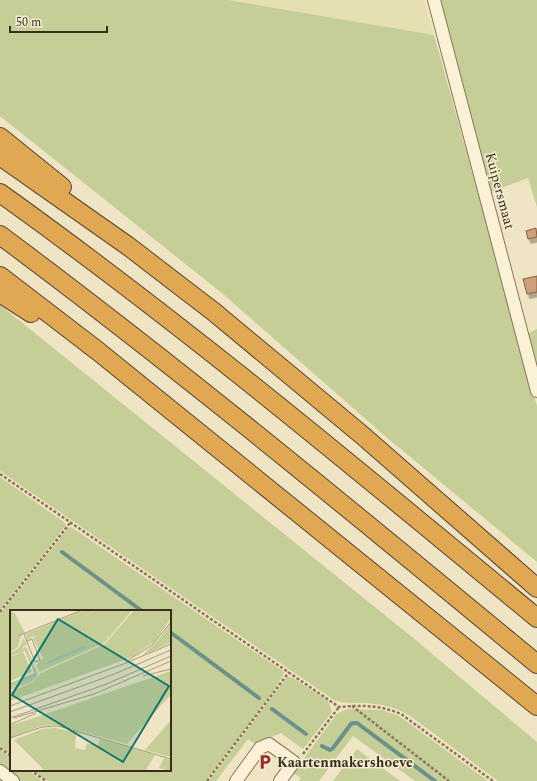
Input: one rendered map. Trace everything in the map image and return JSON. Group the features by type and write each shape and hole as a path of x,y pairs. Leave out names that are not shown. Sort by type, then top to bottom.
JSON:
{"highway":[{"path":"0,137 68,192 128,246"},
{"path":"0,156 128,246 214,312 362,435 537,588"},
{"path":"0,194 197,340 537,618"},
{"path":"0,235 124,329 318,484 537,664"},
{"path":"0,276 93,348 537,706"},
{"path":"0,293 26,309 80,348 137,384"}],"street":[{"name":"Kuipersmaat","path":"434,0 537,391"},
{"path":"236,781 260,748 269,744 294,762 280,781"},
{"path":"0,771 13,781"}],"path":[{"path":"0,474 339,707 372,706 401,714 493,781"},
{"path":"0,612 70,523"},
{"path":"207,781 289,672"},
{"path":"352,706 449,781"},
{"path":"294,762 298,760 339,707"},
{"path":"0,748 10,755"},
{"path":"31,771 46,781"}],"shaded area":[{"path":"228,0 424,0 434,35"}],"green space":[{"path":"0,0 228,0 434,35 537,406 537,562 385,436 223,294 0,116"},
{"path":"439,0 537,0 537,207 528,178 488,193"},
{"path":"0,305 412,637 537,742 537,781 498,781 410,716 399,710 377,704 345,703 334,700 0,471"},
{"path":"537,329 537,371 527,334"},
{"path":"0,477 64,522 66,525 0,610"},
{"path":"71,527 284,672 262,707 205,781 47,781 33,771 171,771 171,610 10,610 10,754 0,746 0,614 68,528"},
{"path":"287,677 293,678 328,701 332,712 303,749 281,733 255,744 248,739 216,781 209,781"},
{"path":"348,709 382,710 399,716 488,781 415,781 353,736 319,781 299,781 301,778 293,773 336,715"},
{"path":"357,749 400,781 333,781"},
{"path":"0,750 10,757 10,771 28,771 42,781 21,781 0,765"}],"building":[{"path":"536,228 537,237 528,239 526,231"},
{"path":"537,276 537,292 527,294 523,279"}],"waterway":[{"path":"62,552 141,610"},
{"path":"171,633 259,698"},
{"path":"272,709 306,734"},
{"path":"322,746 330,750 351,724 357,723 435,781"}],"place":[{"name":"Kaartenmakershoeve","path":"265,762"}]}
